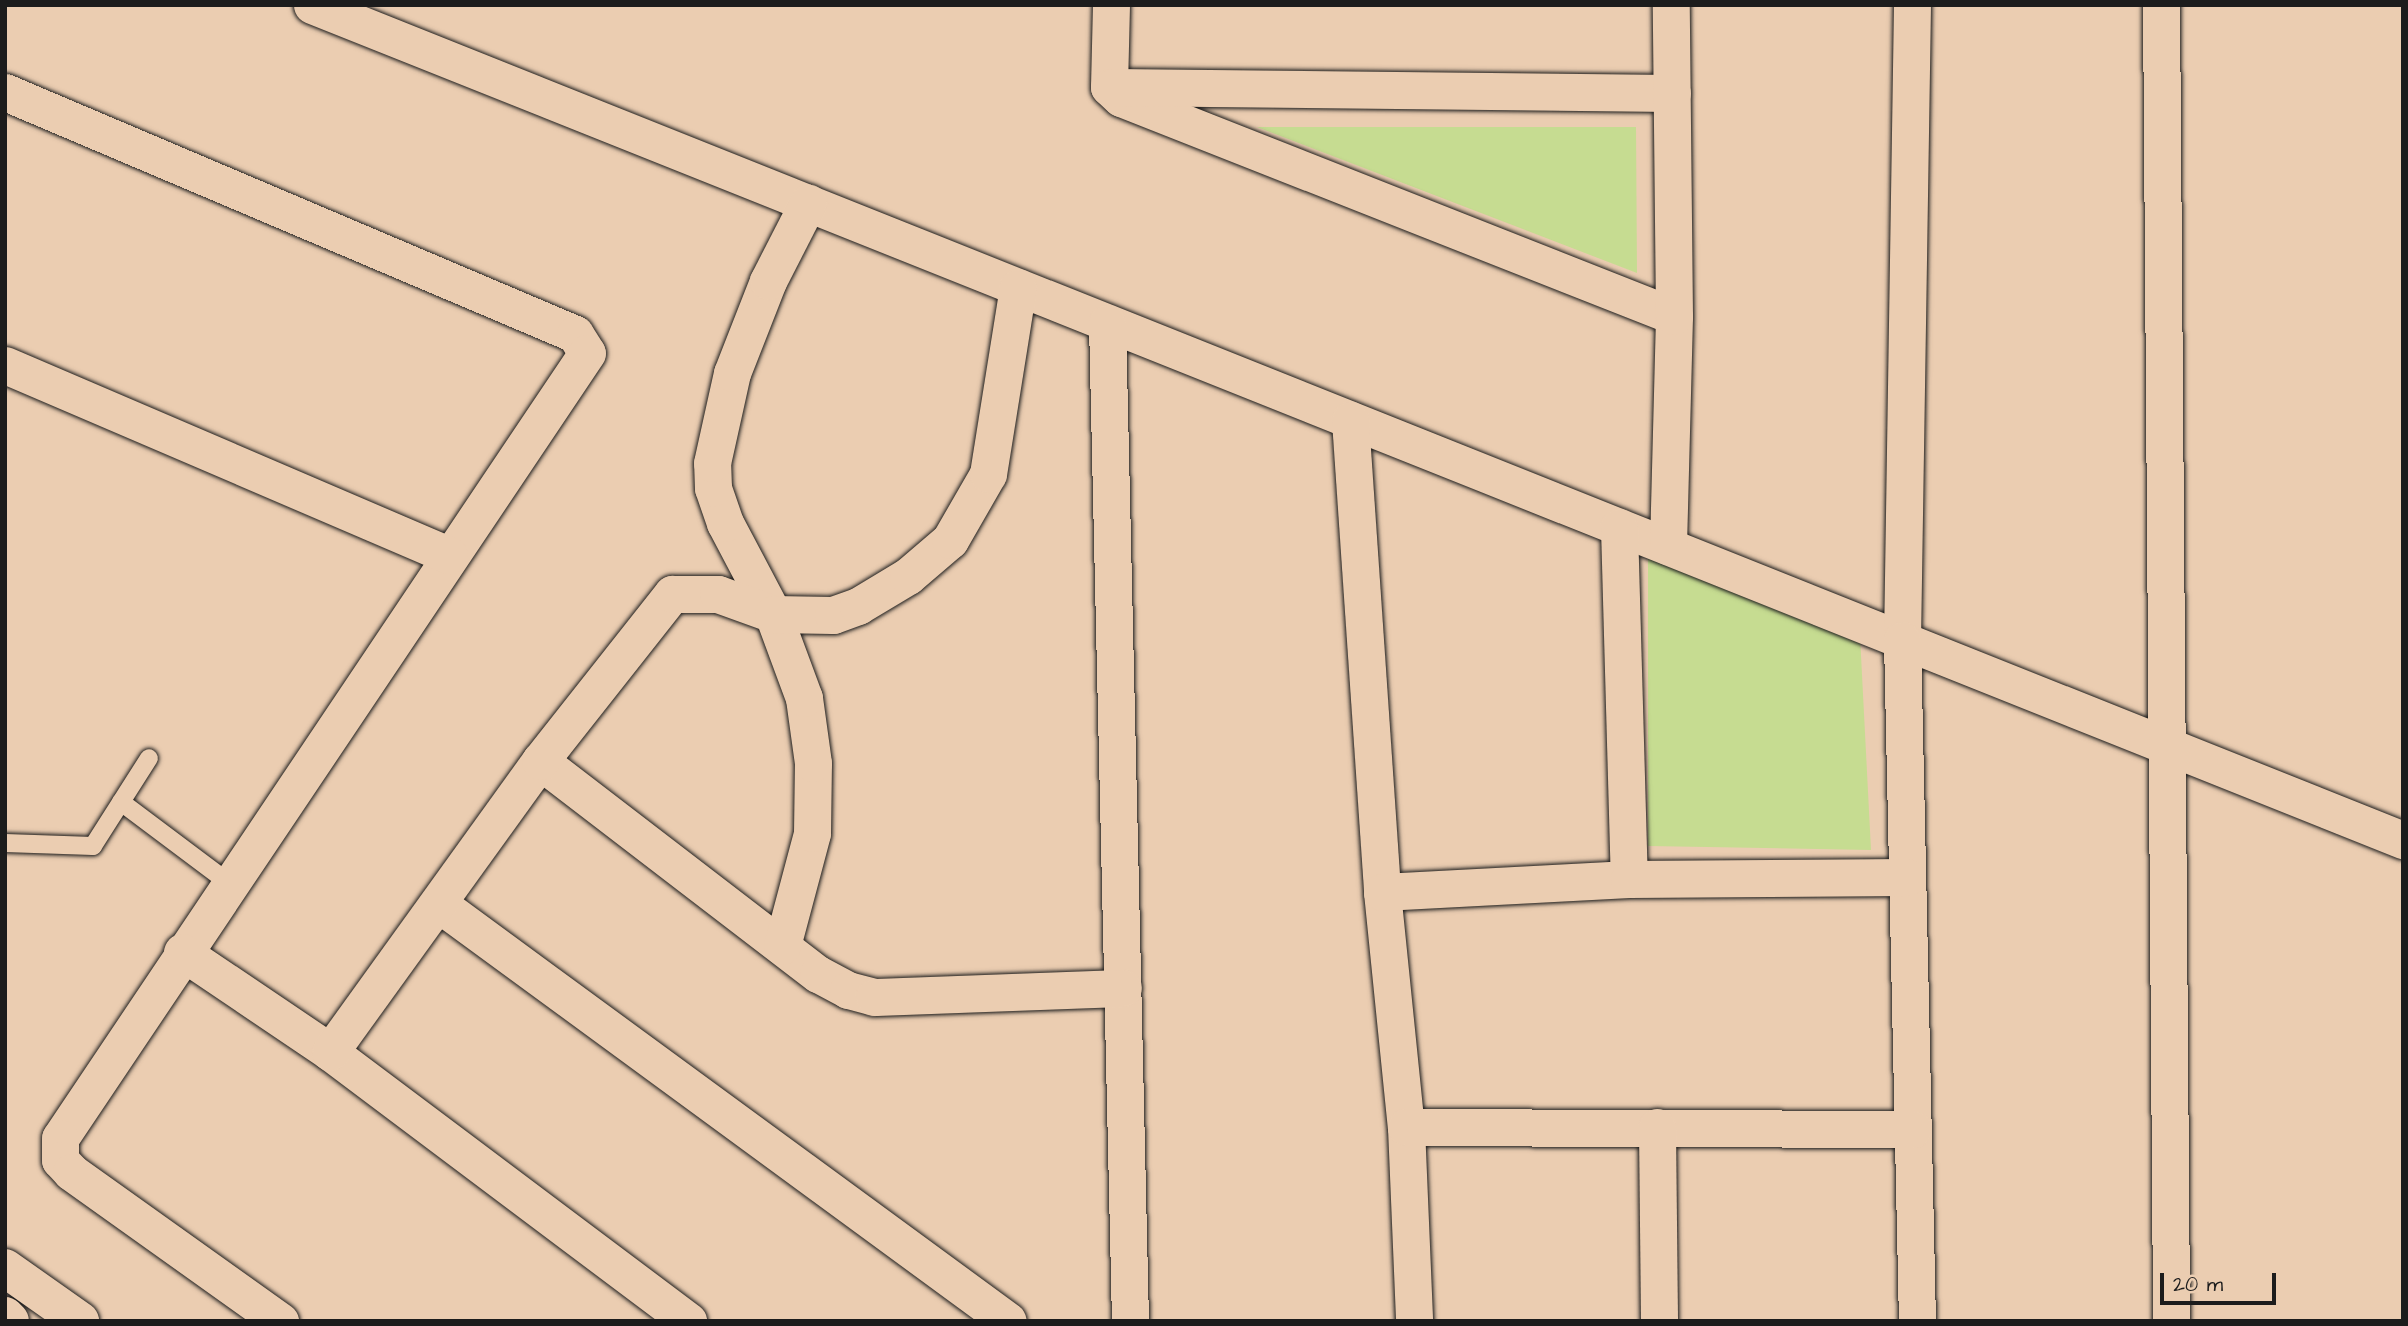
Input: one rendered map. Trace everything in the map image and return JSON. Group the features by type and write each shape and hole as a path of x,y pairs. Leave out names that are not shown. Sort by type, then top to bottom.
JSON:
{"main road":[{"path":"5,1268 80,1321"},
{"path":"5,1316 10,1321"}],"street":[{"path":"312,5 2403,840"},
{"path":"1111,5 1109,87 1121,98 1674,316"},
{"path":"1668,546 1674,316 1671,5"},
{"path":"1912,5 1902,640 1917,1321"},
{"path":"2161,5 2163,744 2171,1321"},
{"path":"1109,87 1672,93"},
{"path":"5,92 575,334 584,343 583,363 449,555 182,951 60,1138 60,1160 280,1321"},
{"path":"782,946 811,833 814,763 804,698 773,614 725,523 713,488 712,463 732,373 768,281 808,203"},
{"path":"330,1052 540,761 672,594 718,594 773,614 832,615 858,606 933,557 962,523 988,474 1018,287"},
{"path":"1107,323 1130,1321"},
{"path":"5,365 449,555"},
{"path":"1350,420 1382,892 1406,1127 1414,1321"},
{"path":"1619,527 1629,879"},
{"path":"540,761 818,974 874,997 1123,988"},
{"path":"1382,892 1629,879 1907,877"},
{"path":"439,904 1008,1321"},
{"path":"182,951 330,1052 688,1321"},
{"path":"1406,1127 1913,1129"},
{"path":"1657,1127 1659,1321"}],"lane":[{"path":"5,843 93,846 149,758"},
{"path":"121,802 229,883"}],"green space":[{"path":"1257,127 1636,127 1637,273"},
{"path":"1648,547 1860,636 1871,850 1648,846"}]}
